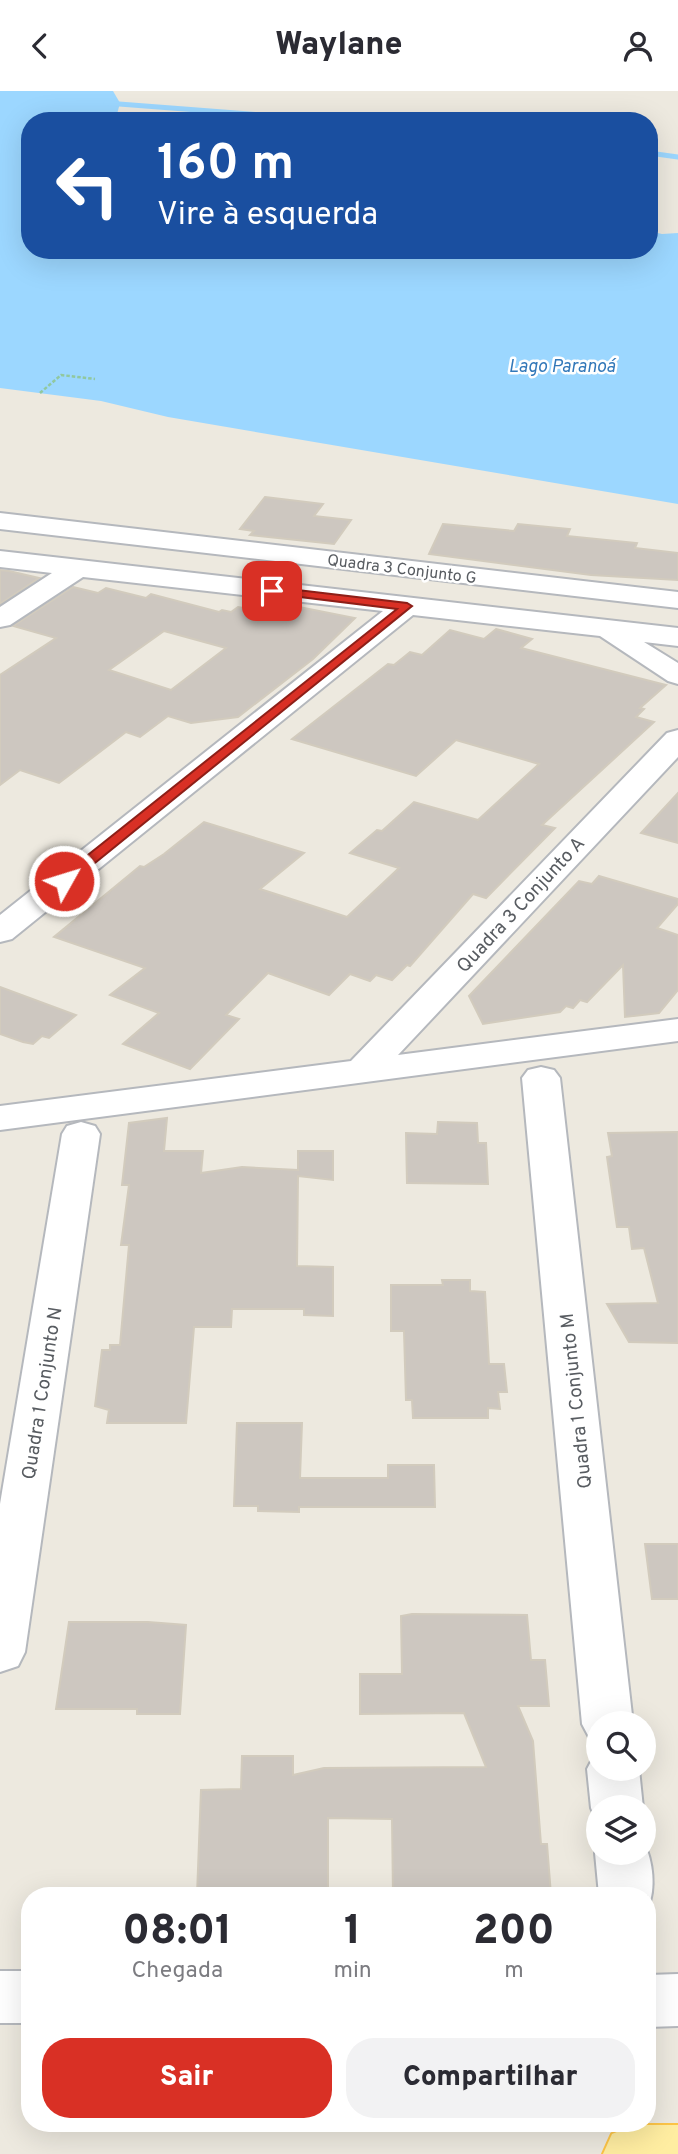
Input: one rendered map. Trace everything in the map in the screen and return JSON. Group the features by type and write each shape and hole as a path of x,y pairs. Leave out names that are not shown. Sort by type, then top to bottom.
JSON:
{"main road":[{"path":"633,2154 678,2154"}],"street":[{"name":"Quadra 3 Conjunto G","path":"0,520 678,600"},
{"path":"219,585 231,548"},
{"path":"0,559 678,637"},
{"path":"0,619 78,568"},
{"path":"0,932 407,606"},
{"path":"602,628 678,675"},
{"name":"Quadra 3 Conjunto A","path":"363,1070 676,744"},
{"path":"0,1118 678,1030"},
{"name":"Quadra 1 Conjunto M","path":"541,1078 607,1711"},
{"name":"Quadra 1 Conjunto N","path":"0,1652 81,1135"},
{"path":"623,1865 625,1887"},
{"path":"0,1997 21,1997"},
{"path":"656,2001 678,2000"}],"path":[{"path":"40,393 61,375 95,379"}],"water":[{"name":"Lago Paranoá","path":"0,91 113,91 120,103 118,112 21,112 21,259 658,259 658,233 678,233 678,504 168,417 101,401 0,388"}],"building":[{"path":"265,497 323,504 314,516 351,520 334,544 250,535 254,531 240,529"},
{"path":"443,524 514,531 518,524 570,529 567,536 637,543 635,548 678,553 678,580 591,575 429,554"},
{"path":"0,570 9,571 39,578 0,604"},
{"path":"73,587 98,593 106,588 146,598 151,594 219,612 231,612 238,607 266,612 274,604 284,604 355,618 313,659 238,717 191,723 168,716 140,737 126,732 59,783 20,770 0,785 0,675 56,638 13,626","holes":["164,631 226,648 171,690 109,670"]},
{"path":"496,629 532,639 521,648 666,685 640,708 644,709 636,717 654,722 542,825 555,828 486,898 473,894 410,966 407,965 392,980 376,975 370,981 350,974 329,995 268,973 226,1015 239,1019 190,1069 123,1044 159,1013 110,995 145,968 54,937 140,866 144,867 164,854 204,822 304,853 260,889 347,917 399,868 350,853 377,830 382,831 414,802 478,820 539,764 456,740 416,776 292,739 388,664 394,665 410,652 422,655 450,630 484,639"},
{"path":"678,793 678,843 641,833"},
{"path":"599,876 678,899 678,904 657,928 678,935 678,990 659,1013 625,1017 623,965 587,1002 580,1000 573,1008 566,1006 560,1012 483,1024 469,996 579,881 592,884"},
{"path":"0,987 76,1015 49,1038 42,1036 33,1044 0,1034"},
{"path":"167,1118 164,1151 203,1151 201,1173 242,1167 298,1170 298,1151 333,1151 333,1180 298,1176 297,1266 333,1267 333,1316 304,1315 304,1309 232,1309 231,1327 194,1327 186,1423 107,1423 109,1410 95,1406 102,1350 110,1350 110,1345 120,1345 129,1245 121,1245 129,1185 122,1185 129,1123"},
{"path":"438,1122 477,1123 478,1143 486,1143 488,1184 407,1183 406,1133 437,1134"},
{"path":"678,1132 678,1343 629,1342 607,1304 658,1303 644,1248 632,1249 629,1227 617,1227 607,1157 612,1156 608,1133"},
{"path":"442,1280 470,1280 470,1291 485,1292 489,1364 504,1364 507,1392 498,1392 500,1409 488,1408 488,1418 413,1418 412,1400 406,1400 404,1331 391,1331 391,1285 443,1285"},
{"path":"237,1423 302,1423 300,1478 388,1478 388,1465 434,1465 435,1507 299,1507 299,1512 258,1511 258,1506 234,1506"},
{"path":"645,1544 678,1544 678,1599 652,1599"},
{"path":"527,1615 531,1660 545,1660 549,1706 518,1706 533,1741 541,1844 547,1844 550,1887 393,1887 392,1819 328,1818 328,1887 197,1887 201,1790 241,1789 242,1756 293,1756 293,1775 324,1768 486,1767 464,1713 360,1714 360,1674 402,1674 401,1616"},
{"path":"69,1622 186,1625 180,1714 137,1714 137,1709 56,1709"}],"waterway":[{"path":"106,103 223,112"},
{"path":"658,154 678,157"}],"route":[{"path":"64,881 407,606 272,591"}]}
